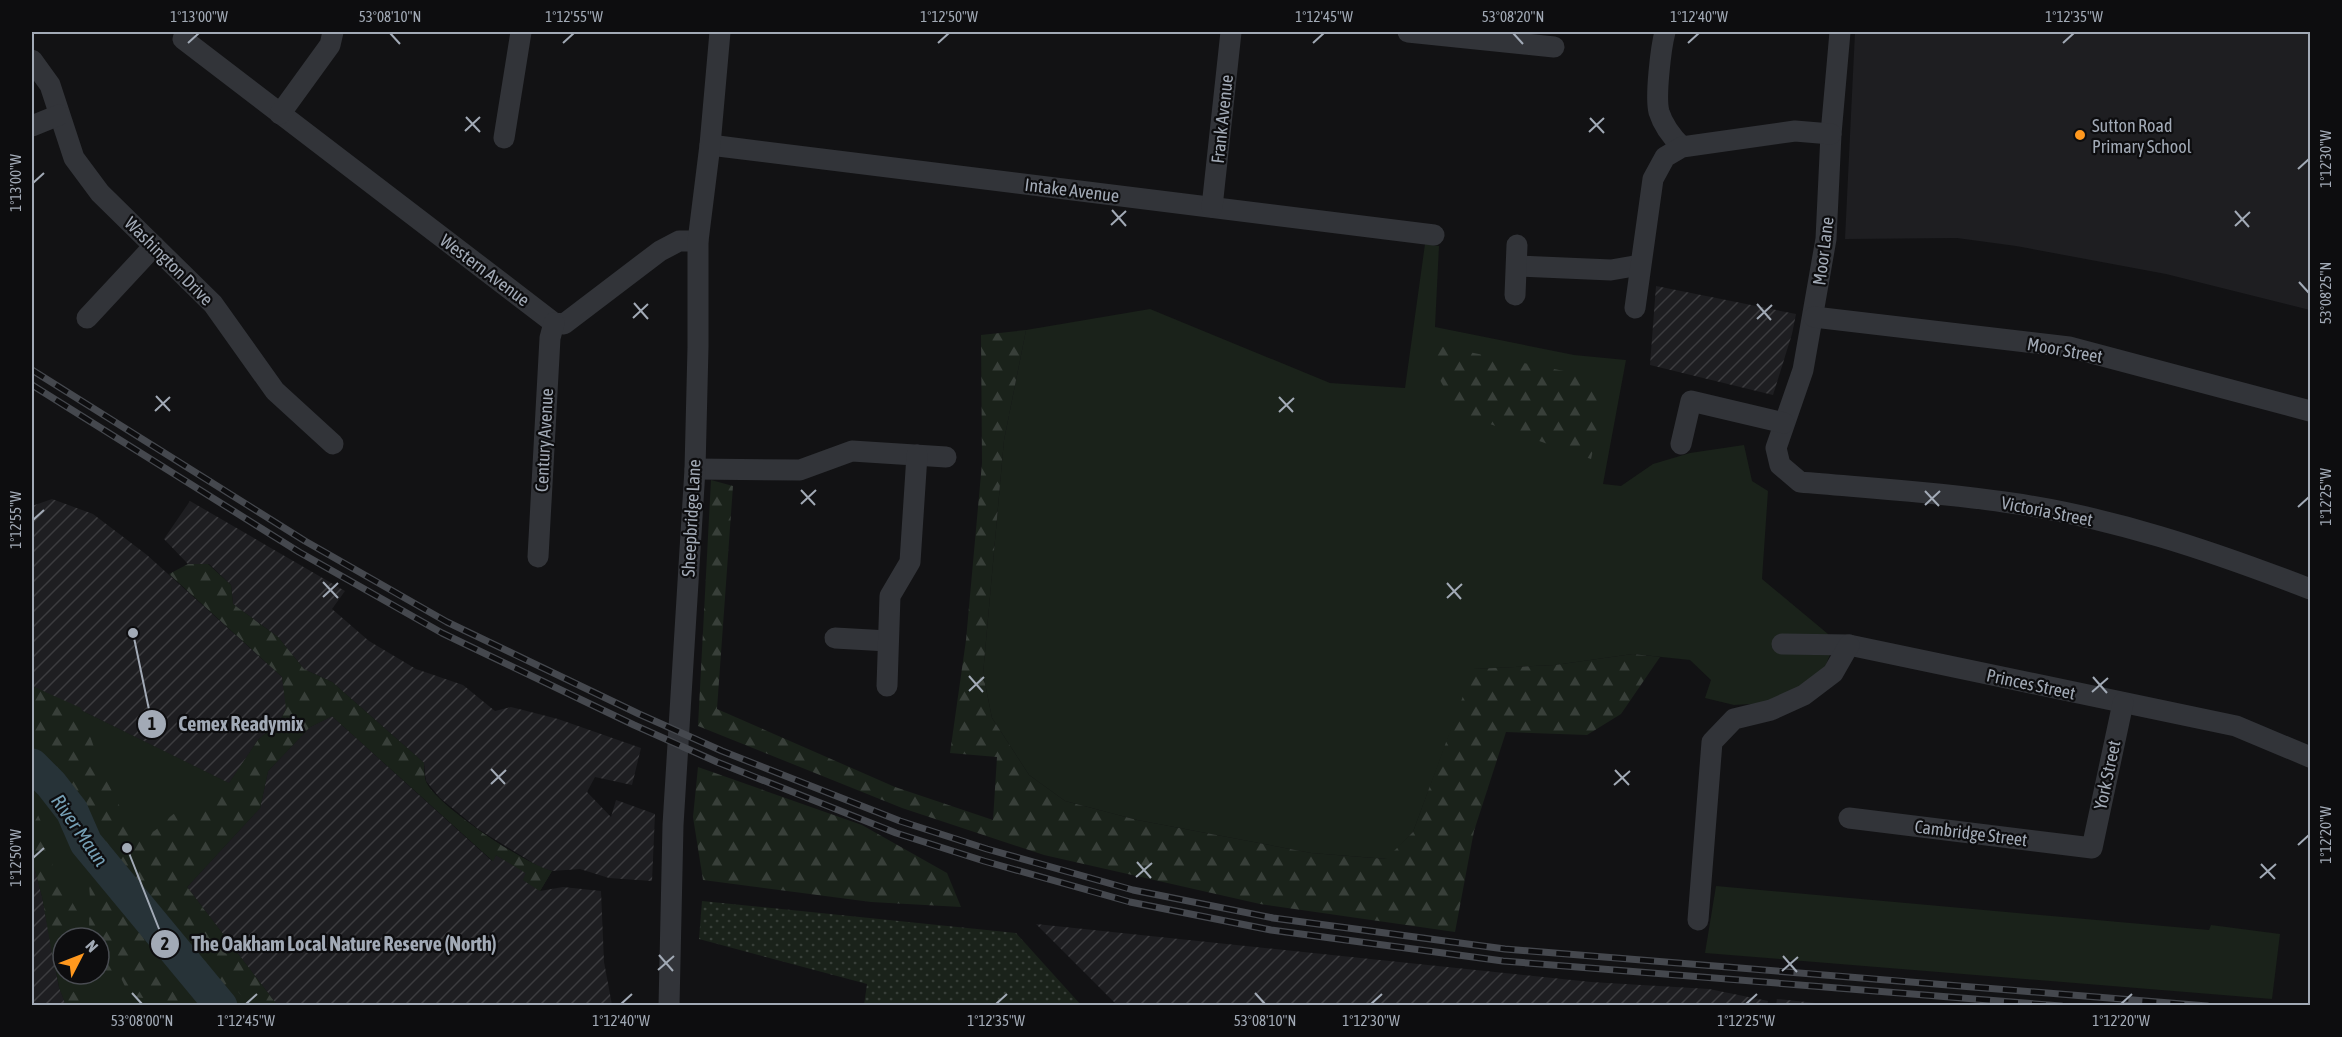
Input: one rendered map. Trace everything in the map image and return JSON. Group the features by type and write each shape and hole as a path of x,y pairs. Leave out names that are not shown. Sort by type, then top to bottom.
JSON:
{"street":[{"path":"280,114 330,45 333,32"},
{"path":"504,138 521,32"},
{"name":"Sheepbridge Lane","path":"669,1005 673,825 694,469 698,347 698,241 710,145 720,32"},
{"name":"Frank Avenue","path":"1212,207 1231,32"},
{"path":"1408,32 1554,47"},
{"name":"Moor Lane","path":"1780,465 1776,448 1803,370 1827,239 1831,134 1840,32"},
{"name":"Western Avenue","path":"183,39 554,323"},
{"path":"1656,44 1659,111 1671,136 1682,147"},
{"name":"Washington Drive","path":"32,60 50,85 74,158 100,193 213,304 275,391 333,444"},
{"path":"32,126 59,115"},
{"path":"1635,308 1653,179 1665,158 1682,147 1795,131 1831,134"},
{"name":"Intake Avenue","path":"710,145 1434,235"},
{"path":"554,323 564,324 660,251 679,241 698,241"},
{"path":"1515,295 1517,245"},
{"path":"87,318 154,246"},
{"path":"1517,266 1611,270 1640,265"},
{"name":"Moor Street","path":"1814,318 2068,347 2310,411"},
{"name":"Century Avenue","path":"538,557 550,338 554,323"},
{"path":"1681,444 1691,401 1784,423"},
{"path":"694,469 800,470 852,451 946,457"},
{"path":"886,686 890,596 910,562 917,455"},
{"name":"Victoria Street","path":"1780,465 1800,482 2005,502 2082,517 2191,545 2310,589"},
{"path":"835,638 888,641"},
{"name":"Princes Street","path":"1782,644 1849,645 2236,726 2310,757"},
{"path":"1698,920 1712,742 1734,719 1771,710 1804,695 1833,673 1849,645"},
{"name":"York Street","path":"2092,848 2123,703"},
{"name":"Cambridge Street","path":"1849,818 2092,848"}],"shaded area":[{"name":"Sutton Road Primary School","path":"1855,32 2310,32 2310,310 2166,274 2016,246 1957,238 1845,239"},
{"path":"1656,286 1796,314 1773,395 1650,365"},
{"path":"52,499 93,514 147,555 282,677 287,709 279,722 258,740 229,784 32,686 32,506"},
{"path":"190,501 345,591 332,609 369,641 416,669 463,685 495,711 511,707 558,719 641,748 632,785 595,777 587,792 611,817 616,800 655,814 652,881 609,878 580,869 552,871 541,868 478,829 440,798 426,781 424,763 332,682 304,669 278,637 233,604 231,585 209,564 188,564 164,539"},
{"path":"332,716 492,861 496,855 527,873 540,891 563,887 601,891 604,962 612,1005 277,1005 187,887 260,808 268,771 310,727"},
{"path":"32,859 51,944 51,986 59,986 66,1005 32,1005"},
{"path":"1036,924 1591,982 1709,989 1768,1001 1767,1006 1117,1005"},
{"path":"1777,999 1834,1005 1776,1005"}],"green space":[{"path":"1425,244 1439,246 1435,327 1574,355 1626,360 1603,484 1621,486 1653,464 1690,453 1744,445 1752,481 1768,491 1762,579 1828,634 1831,652 1823,672 1802,689 1767,703 1734,705 1705,698 1711,680 1690,660 1633,654 1555,665 1474,669 1413,832 1387,859 1311,853 1137,820 1065,801 1029,775 992,718 983,674 1004,440 1026,330 1150,309 1330,383 1405,388"},
{"path":"1026,330 1004,440 983,674 992,718 1029,775 1065,801 1137,820 1311,853 1386,859 1413,832 1473,669 1555,665 1633,654 1660,657 1621,714 1587,735 1506,732 1474,831 1455,932 1260,904 1044,855 902,808 698,726 711,480 733,486 717,709 895,787 993,820 997,757 950,753 966,640 982,463 981,335"},
{"path":"1429,344 1594,377 1602,384 1604,400 1591,459 1458,413 1434,369"},
{"path":"188,564 208,564 231,585 233,604 278,637 304,669 332,682 424,763 426,782 447,805 504,847 552,871 540,891 523,880 526,873 496,855 493,861 332,716 310,727 268,771 260,808 187,887 277,1005 249,1005 231,983 214,987 168,936 142,956 156,976 183,1005 148,1005 144,998 130,997 121,978 111,976 111,926 89,926 88,880 74,830 56,800 32,776 32,686 81,708 98,759 112,791 139,837 158,828 178,811 189,808 207,808 229,784 258,740 279,722 286,709 282,677 169,574"},
{"path":"332,682 424,763 426,782 447,805 504,847 552,871 540,891 523,880 526,873 496,855 493,861 332,716 310,727 268,771 260,808 187,887 277,1005 66,1005 59,986 111,986 111,926 51,926 51,944 32,859 32,686 229,783 258,740 279,722 287,709"},
{"path":"698,767 862,825 947,873 961,907 871,902 703,880 693,817"},
{"path":"32,802 54,850 52,867 80,916 81,926 51,926 51,948 42,896 32,859"},
{"path":"1716,886 2209,930 2211,925 2280,934 2272,999 1705,953"},
{"path":"702,901 1016,933 1081,1005 864,1005 867,984 699,939"},
{"path":"59,987 90,997 100,1005 66,1005"}],"waterway":[{"name":"River Maun","path":"32,765 51,784 72,811 86,843 221,1006"}],"railway":[{"path":"32,370 305,541 447,622 722,751 900,821 987,849 1133,890 1273,918 1505,949 2207,1006"},
{"path":"32,385 299,552 442,633 717,762 896,833 984,861 1130,902 1271,930 1503,961 2061,1006"}],"place":[{"name":"Sutton Road Primary School","path":"2080,135"},
{"name":"Cemex Readymix","path":"133,633"},
{"name":"The Oakham Local Nature Reserve (North)","path":"127,848"}]}
